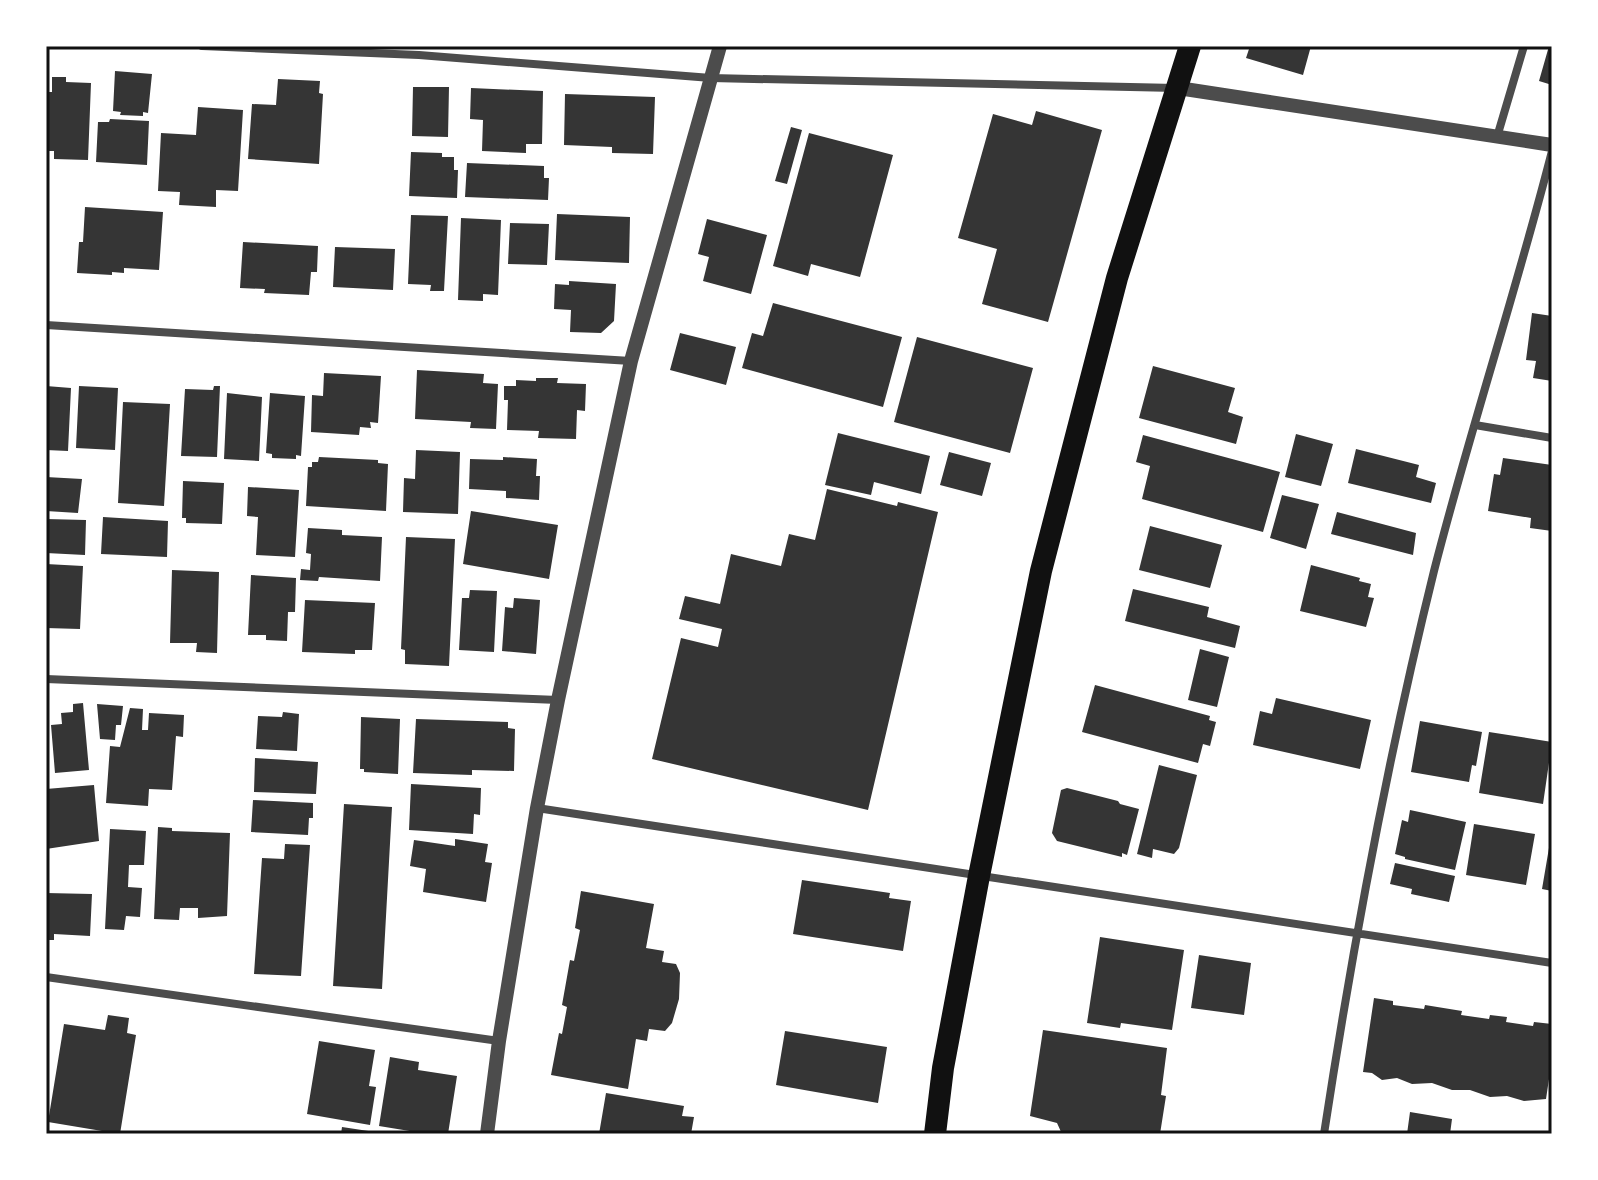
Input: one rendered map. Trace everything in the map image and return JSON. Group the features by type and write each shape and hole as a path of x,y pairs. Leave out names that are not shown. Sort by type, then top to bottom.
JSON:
{"highway":[{"path":"935,1134 943,1068 979,876 1041,571 1117,278 1190,46"}],"street":[{"path":"202,46 420,50 711,78 1178,88 1552,145"},
{"path":"487,1134 537,808 558,700 631,361 720,46"},
{"path":"1497,137 1524,46"},
{"path":"1324,1134 1355,934 1379,810 1435,570 1552,151"},
{"path":"46,325 631,361"},
{"path":"1475,425 1552,438"},
{"path":"46,679 558,700"},
{"path":"537,808 1552,963"},
{"path":"46,977 499,1041"}],"building":[{"path":"1250,46 1311,46 1303,75 1246,58"},
{"path":"1549,46 1552,46 1552,85 1539,81"},
{"path":"115,71 152,74 148,113 143,112 143,116 120,115 121,112 113,111"},
{"path":"52,77 66,77 66,82 91,83 88,160 54,159 54,151 46,151 46,92 52,92"},
{"path":"278,79 320,81 319,93 323,94 319,164 248,159 252,104 276,105"},
{"path":"413,87 449,87 448,137 412,136"},
{"path":"471,88 543,91 542,144 526,144 526,153 482,151 483,120 470,119"},
{"path":"565,94 655,97 653,154 612,153 612,147 564,145"},
{"path":"198,107 243,110 238,191 216,190 216,207 179,205 180,192 158,191 161,133 196,135"},
{"path":"1036,111 1102,130 1048,322 982,304 997,249 958,238 993,114 1032,125"},
{"path":"110,119 149,121 147,165 96,162 98,122 109,122"},
{"path":"791,127 802,130 787,184 775,181"},
{"path":"809,133 893,155 860,277 811,264 808,276 773,266"},
{"path":"411,152 442,153 442,157 454,157 454,170 458,170 457,198 409,196"},
{"path":"467,163 544,166 544,178 549,178 548,200 465,197"},
{"path":"85,207 163,212 159,270 124,268 124,273 112,272 112,275 77,273"},
{"path":"557,214 630,217 629,263 555,260"},
{"path":"411,215 448,216 444,291 430,291 431,285 408,284"},
{"path":"461,218 501,220 498,295 483,294 483,301 458,300"},
{"path":"707,219 767,235 751,294 703,281 709,257 698,254"},
{"path":"510,223 549,224 547,265 508,264"},
{"path":"243,242 318,246 317,272 311,272 309,295 264,293 265,289 240,288"},
{"path":"335,247 395,249 393,290 333,287"},
{"path":"569,281 616,284 614,321 601,333 570,332 571,310 554,309 555,284 569,285"},
{"path":"773,303 902,337 883,407 742,368 752,333 763,336"},
{"path":"1532,313 1552,316 1552,381 1533,378 1536,361 1526,360"},
{"path":"680,333 736,347 726,385 670,370"},
{"path":"917,337 1033,368 1010,453 894,422"},
{"path":"1153,366 1235,388 1228,412 1243,417 1236,444 1139,418"},
{"path":"417,370 484,374 483,383 498,384 496,429 470,428 471,422 415,419"},
{"path":"324,373 381,376 378,423 370,422 371,428 360,427 359,435 311,432 312,395 323,396"},
{"path":"536,378 558,378 557,383 586,384 585,411 577,410 576,439 538,438 539,431 507,430 508,400 504,400 504,386 516,386 516,380 536,381"},
{"path":"46,386 71,388 68,451 46,450"},
{"path":"79,386 118,388 115,450 76,448"},
{"path":"214,386 220,386 217,457 181,456 185,389 213,390"},
{"path":"227,393 262,397 259,461 224,459"},
{"path":"270,393 305,396 301,456 296,455 296,459 272,458 272,454 266,453"},
{"path":"123,402 170,404 164,506 118,503"},
{"path":"838,433 930,456 921,494 874,482 871,495 825,485"},
{"path":"1296,434 1333,444 1321,486 1285,477"},
{"path":"1143,435 1280,472 1263,532 1142,499 1150,466 1136,462"},
{"path":"1356,449 1419,465 1416,477 1436,483 1431,503 1348,483"},
{"path":"416,450 460,452 458,514 403,512 404,478 415,479"},
{"path":"949,452 991,463 982,496 940,485"},
{"path":"319,457 378,460 378,463 388,464 386,511 306,506 308,467 312,467 312,462 318,462"},
{"path":"503,457 537,459 539,500 506,498 506,491 469,489 470,459 503,460"},
{"path":"1503,458 1552,465 1552,531 1530,528 1531,518 1488,511 1494,474 1500,475"},
{"path":"46,477 82,479 78,513 46,511"},
{"path":"183,481 224,483 222,524 186,523 186,518 182,518"},
{"path":"248,487 299,490 295,557 256,555 258,517 247,516"},
{"path":"827,489 897,506 898,502 938,512 868,810 652,759 681,638 718,647 722,629 679,619 685,596 720,604 731,554 781,566 789,534 815,540"},
{"path":"1282,495 1319,504 1306,549 1270,538"},
{"path":"471,511 558,525 549,579 463,564"},
{"path":"1337,512 1416,533 1413,555 1331,534"},
{"path":"103,517 168,521 167,557 101,554"},
{"path":"46,519 86,520 85,555 46,553"},
{"path":"1150,526 1222,545 1210,588 1139,570"},
{"path":"308,528 342,530 342,535 382,537 380,581 319,577 318,581 300,580 301,569 310,570 311,554 306,553"},
{"path":"406,537 455,539 449,666 405,664 405,650 401,649"},
{"path":"46,564 83,566 80,629 46,628"},
{"path":"1311,565 1371,584 1368,597 1374,598 1366,627 1300,611"},
{"path":"172,570 219,572 217,653 196,652 197,643 170,643"},
{"path":"251,575 296,578 295,612 288,612 287,641 266,640 266,635 248,635"},
{"path":"1133,589 1209,607 1207,617 1240,626 1235,648 1125,621"},
{"path":"470,590 497,591 494,652 459,650 462,598 469,598"},
{"path":"514,598 540,600 536,654 502,651 505,607 513,608"},
{"path":"305,600 375,603 372,650 355,650 355,654 302,652"},
{"path":"1200,649 1229,657 1217,707 1188,700"},
{"path":"1095,685 1210,716 1209,720 1216,722 1210,746 1203,744 1198,763 1082,732"},
{"path":"1276,698 1371,720 1360,769 1253,745 1260,711 1272,714"},
{"path":"83,703 89,770 55,773 51,725 62,724 61,713 73,712 73,704"},
{"path":"97,704 123,706 121,725 116,725 115,740 100,739"},
{"path":"130,708 143,709 142,730 148,730 149,713 184,715 183,737 176,736 172,790 149,789 148,806 106,803 110,746 120,747"},
{"path":"283,712 299,714 297,751 256,749 258,716 282,717"},
{"path":"361,717 400,719 398,774 364,772 360,769"},
{"path":"416,719 508,722 508,728 515,729 514,771 472,770 472,775 413,773"},
{"path":"1420,721 1482,732 1476,766 1472,765 1469,782 1411,772"},
{"path":"1489,732 1552,742 1543,804 1479,793"},
{"path":"255,758 318,762 316,794 254,792"},
{"path":"1159,765 1197,775 1179,848 1174,854 1153,849 1152,858 1137,854"},
{"path":"411,784 481,788 480,815 474,814 473,834 409,830"},
{"path":"94,785 99,841 46,849 46,789"},
{"path":"1067,788 1139,809 1127,855 1122,853 1122,857 1057,841 1052,833 1061,790"},
{"path":"253,800 313,803 308,835 251,832"},
{"path":"344,804 392,807 382,989 333,986"},
{"path":"1410,810 1466,822 1455,870 1395,854 1402,820 1408,822"},
{"path":"1474,824 1535,834 1526,885 1466,875"},
{"path":"158,827 172,828 172,831 230,833 227,916 198,918 198,908 180,908 179,920 154,919"},
{"path":"110,829 146,831 144,865 129,865 128,887 142,888 140,917 126,916 124,930 105,929"},
{"path":"455,839 488,844 485,862 492,863 486,902 423,892 426,869 410,866 414,840 455,846"},
{"path":"1552,842 1552,891 1542,889"},
{"path":"285,844 310,845 301,976 254,974 262,858 284,859"},
{"path":"1395,863 1455,876 1449,902 1411,894 1412,889 1390,884"},
{"path":"802,880 890,893 889,898 911,901 903,951 793,934"},
{"path":"581,891 654,904 646,948 664,951 662,962 676,964 680,973 679,999 672,1023 665,1031 649,1029 647,1041 636,1039 628,1089 551,1075 567,1007 562,1005 570,960 574,961 580,930 575,928"},
{"path":"46,893 92,894 90,936 54,934 54,940 46,940"},
{"path":"1100,937 1184,950 1172,1030 1121,1023 1120,1028 1087,1023"},
{"path":"1199,955 1251,963 1244,1015 1191,1008"},
{"path":"1374,998 1393,1001 1393,1005 1424,1009 1425,1005 1489,1019 1490,1015 1507,1017 1506,1022 1533,1026 1534,1022 1552,1024 1552,1059 1546,1099 1524,1101 1507,1096 1490,1097 1432,1083 1412,1084 1397,1078 1382,1080 1372,1073 1363,1072"},
{"path":"108,1015 129,1018 127,1033 136,1035 120,1134 48,1122 64,1024 105,1030"},
{"path":"1043,1030 1167,1048 1161,1095 1166,1096 1160,1134 1062,1134 1057,1123 1030,1116"},
{"path":"785,1031 887,1047 878,1103 776,1085"},
{"path":"319,1041 375,1050 369,1086 376,1087 370,1125 307,1114"},
{"path":"390,1057 419,1062 418,1070 457,1076 448,1134 379,1126"},
{"path":"606,1093 684,1106 682,1116 694,1117 691,1134 599,1134"},
{"path":"1410,1112 1452,1119 1450,1134 1407,1134"},
{"path":"342,1127 375,1132 375,1134 341,1134"}]}
